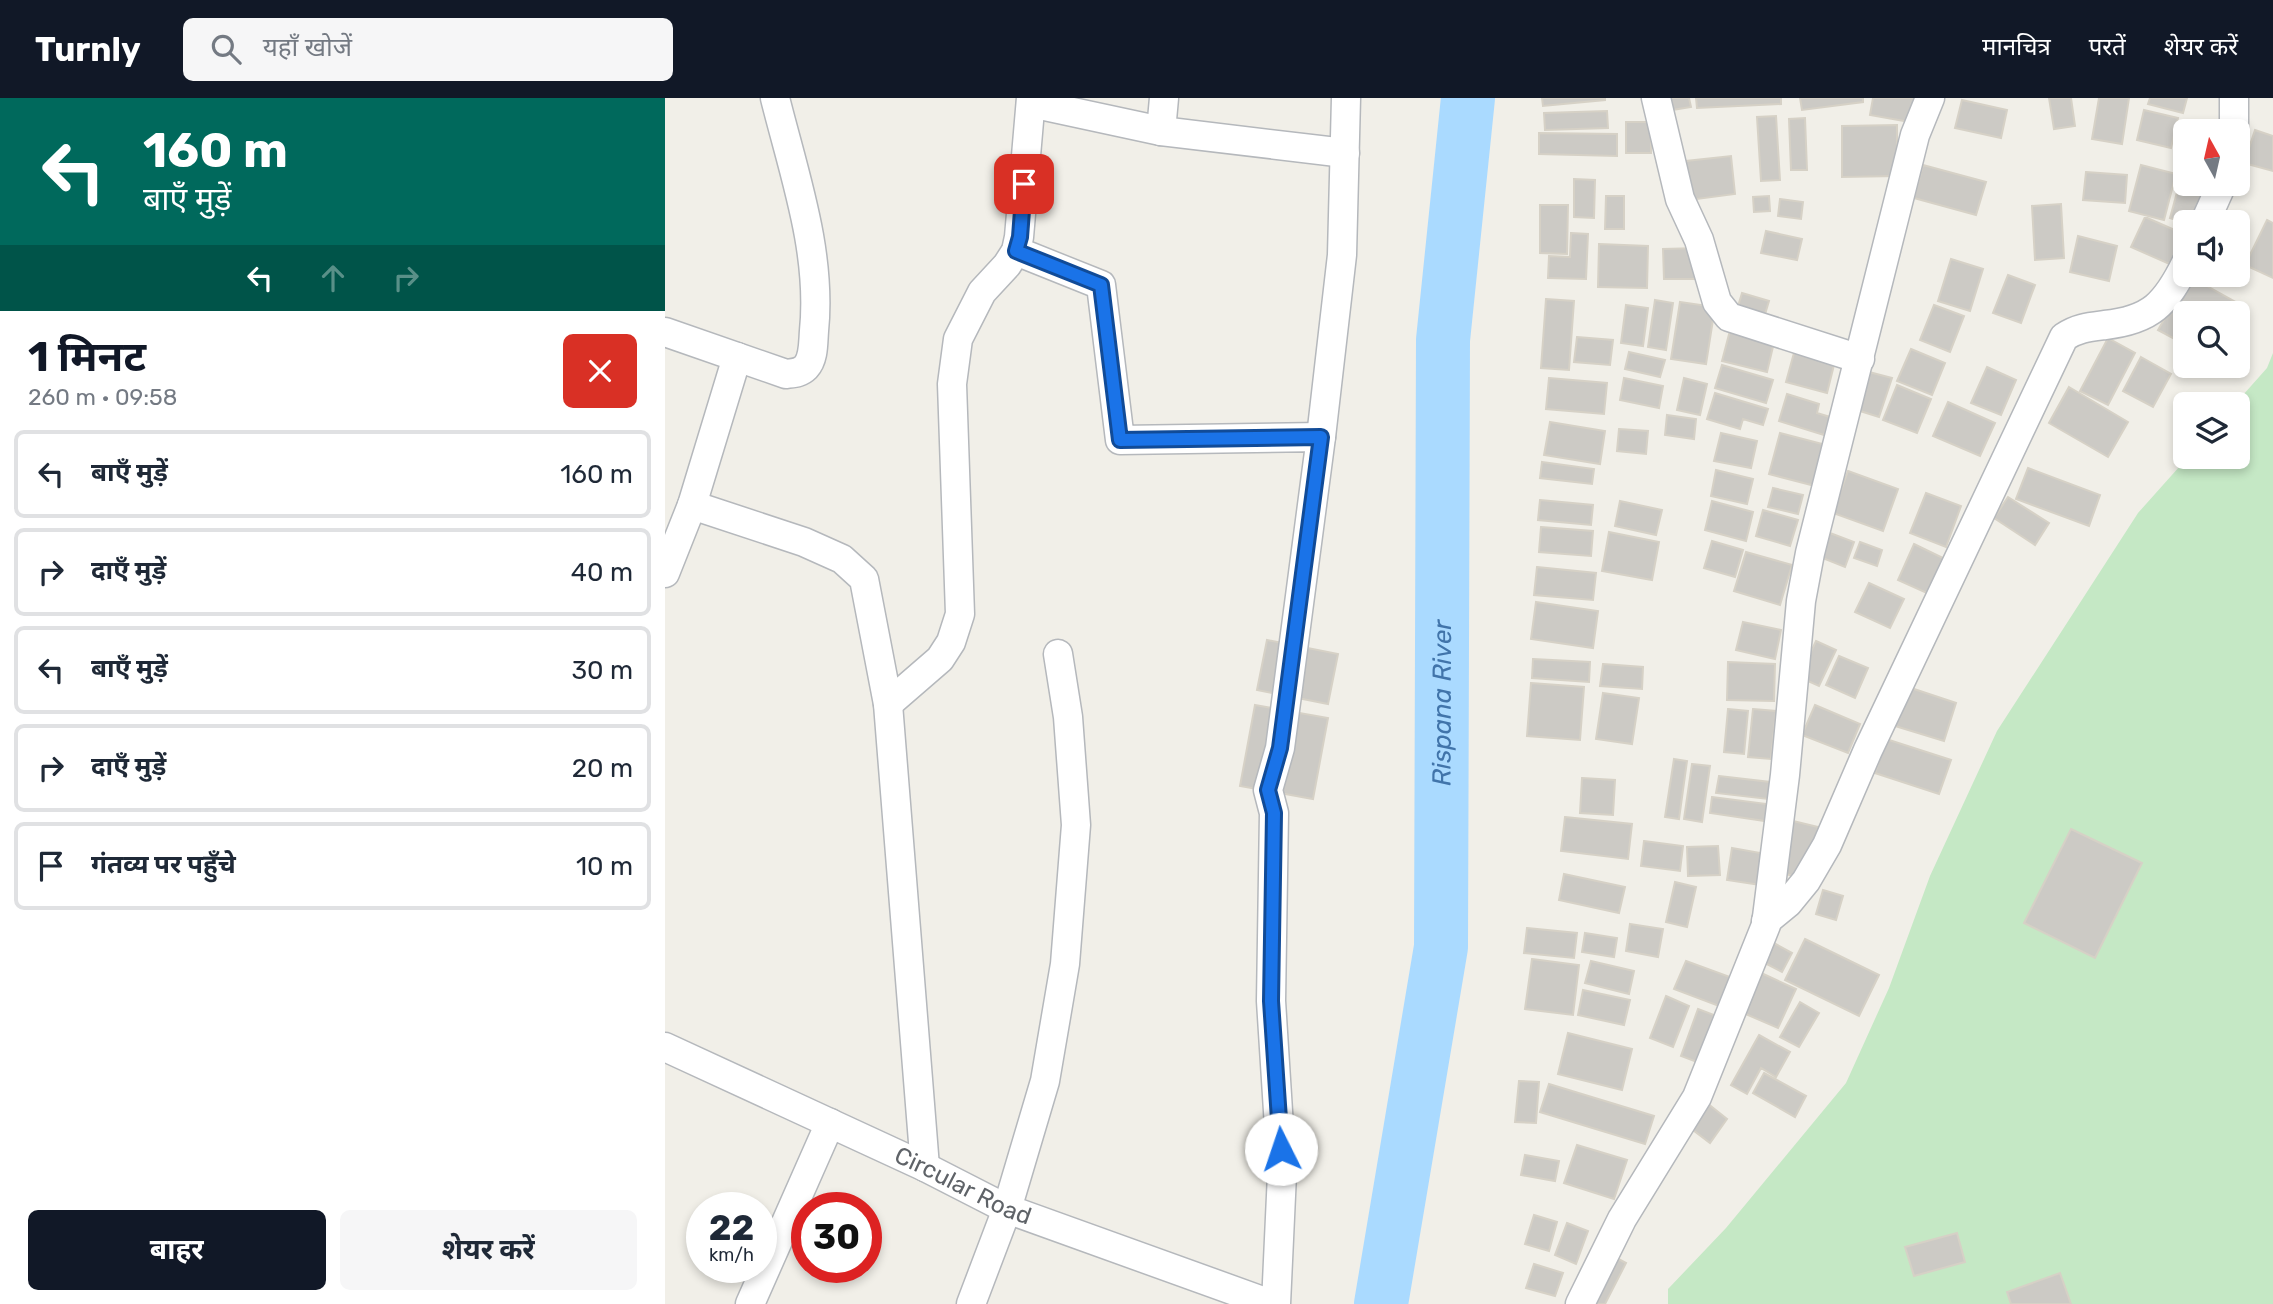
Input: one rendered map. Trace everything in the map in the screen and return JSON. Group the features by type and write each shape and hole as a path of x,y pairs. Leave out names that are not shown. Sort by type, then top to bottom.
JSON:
{"street":[{"path":"665,332 786,374 799,372 807,365 812,354 816,312 813,259 775,98"},
{"path":"1161,131 1164,98"},
{"path":"1273,1304 1282,1174 1271,1001 1274,813 1268,790 1280,748 1342,255 1346,98"},
{"path":"1656,98 1680,199 1699,240 1717,302 1722,310 1729,317 1860,359"},
{"path":"1580,1304 1622,1219 1697,1097 1766,920 1785,775 1801,601 1810,553 1915,135 1930,98"},
{"path":"2234,98 2234,119"},
{"path":"888,704 940,659 951,642 960,614 952,384 958,339 982,292 1016,251 1020,237 1031,100 1161,131 1345,153"},
{"path":"1016,251 1101,285 1120,440 1321,437"},
{"path":"1766,920 1794,896 1827,845 1868,750 2064,337 2081,328 2141,318 2156,307 2173,286"},
{"path":"665,573 692,505 737,357"},
{"path":"692,505 804,542 842,559 864,579 888,704 925,1167"},
{"path":"971,1304 1007,1209 1045,1081 1065,964 1076,825 1068,717 1058,654"},
{"name":"Circular Road","path":"665,1047 925,1167 1007,1209 1273,1304"},
{"path":"750,1304 829,1123"}],"green space":[{"path":"2273,353 2273,1304 1668,1304 1668,1289 1726,1228 1846,1083 1889,988 1930,876 1997,731 2138,513 2177,469 2250,469 2250,392 2246,392 2267,368"}],"building":[{"path":"1542,98 1605,98 1605,100 1543,106"},
{"path":"1658,98 1689,98 1691,107 1660,112"},
{"path":"1696,98 1781,98 1781,104 1697,108"},
{"path":"1800,98 1863,98 1863,102 1802,110"},
{"path":"1873,98 1914,98 1910,122 1870,115"},
{"path":"2049,98 2071,98 2075,126 2054,129"},
{"path":"2099,98 2129,98 2122,144 2092,139"},
{"path":"2150,98 2187,98 2183,113 2148,104"},
{"path":"1962,100 2007,110 2001,138 1955,128"},
{"path":"2144,110 2178,118 2173,119 2171,148 2137,140"},
{"path":"1607,111 1608,128 1545,130 1544,113"},
{"path":"1776,116 1780,180 1761,181 1757,117"},
{"path":"1805,118 1807,170 1791,170 1789,119"},
{"path":"1626,122 1651,122 1651,153 1626,153"},
{"path":"1897,125 1897,176 1842,177 1842,126"},
{"path":"2255,130 2273,136 2273,171 2251,165 2251,142"},
{"path":"1539,133 1617,134 1617,156 1539,154"},
{"path":"1731,156 1735,194 1682,201 1677,162"},
{"path":"1923,165 1986,182 1976,215 1914,198"},
{"path":"2141,165 2173,173 2173,186 2164,220 2129,211"},
{"path":"2086,172 2127,175 2125,203 2083,200"},
{"path":"1574,179 1595,180 1594,218 1574,217"},
{"path":"1606,196 1624,196 1624,229 1605,229"},
{"path":"1769,196 1770,211 1754,212 1753,197"},
{"path":"2176,196 2201,196 2197,210 2173,210 2173,219 2170,218"},
{"path":"1780,199 1803,202 1801,219 1778,216"},
{"path":"2061,204 2064,258 2035,260 2032,206"},
{"path":"1540,205 1568,205 1567,254 1540,253"},
{"path":"2145,217 2173,229 2173,266 2131,247"},
{"path":"2267,220 2273,223 2273,278 2250,267 2250,255"},
{"path":"1766,231 1802,239 1797,260 1761,253"},
{"path":"1571,233 1588,234 1586,279 1548,278 1549,256 1570,257"},
{"path":"2078,236 2117,246 2109,281 2070,272"},
{"path":"1599,244 1648,246 1647,288 1598,287"},
{"path":"1699,248 1700,279 1664,279 1663,249"},
{"path":"1951,259 1983,269 1970,311 1938,301"},
{"path":"2008,275 2035,285 2021,323 1993,313"},
{"path":"2183,287 2209,287 2234,301 2175,301"},
{"path":"1742,293 1769,301 1763,321 1736,313"},
{"path":"1546,299 1574,301 1569,370 1541,368"},
{"path":"1655,300 1673,303 1666,350 1648,347"},
{"path":"1680,302 1715,307 1706,364 1671,359"},
{"path":"2173,304 2173,338 2158,330"},
{"path":"1626,305 1648,308 1643,346 1621,343"},
{"path":"1934,305 1964,316 1950,352 1920,340"},
{"path":"1732,323 1776,334 1767,372 1722,361"},
{"path":"1577,337 1613,340 1610,365 1574,362"},
{"path":"2108,338 2135,353 2108,405 2080,391"},
{"path":"1797,342 1837,353 1827,393 1786,382"},
{"path":"1911,349 1945,363 1932,395 1897,381"},
{"path":"1629,352 1665,360 1660,377 1625,369"},
{"path":"2141,357 2171,374 2153,407 2123,391"},
{"path":"1722,365 1773,380 1766,403 1715,388"},
{"path":"1987,367 2016,380 2001,415 1971,403"},
{"path":"1869,372 1892,378 1879,417 1857,410"},
{"path":"1549,378 1607,383 1604,414 1546,409"},
{"path":"1624,378 1663,386 1659,408 1620,400"},
{"path":"1684,378 1707,384 1700,415 1677,410"},
{"path":"1897,385 1931,399 1917,433 1883,420"},
{"path":"2069,387 2128,422 2108,457 2049,423"},
{"path":"1715,393 1768,409 1763,425 1743,419 1740,429 1707,419"},
{"path":"1787,394 1819,404 1817,413 1830,417 1824,435 1779,421"},
{"path":"1948,402 1995,423 1980,456 1933,436"},
{"path":"1667,415 1696,419 1694,439 1665,435"},
{"path":"1550,422 1605,431 1600,464 1544,455"},
{"path":"1619,429 1648,431 1646,454 1617,451"},
{"path":"1721,433 1757,441 1751,468 1714,461"},
{"path":"1780,433 1826,445 1815,486 1769,474"},
{"path":"1542,462 1594,469 1592,484 1540,478"},
{"path":"2028,468 2100,495 2089,526 2016,499"},
{"path":"1716,470 1753,479 1747,504 1711,496"},
{"path":"1848,471 1898,489 1883,531 1833,513"},
{"path":"1773,488 1803,495 1798,514 1768,507"},
{"path":"1926,493 1961,506 1946,547 1910,533"},
{"path":"2008,497 2049,523 2035,545 1994,518"},
{"path":"1540,500 1593,505 1591,525 1538,520"},
{"path":"1620,501 1662,510 1656,535 1615,526"},
{"path":"1712,501 1753,512 1746,541 1705,530"},
{"path":"1763,510 1798,520 1790,546 1756,536"},
{"path":"1541,527 1593,531 1591,556 1539,552"},
{"path":"1609,532 1659,542 1652,580 1602,571"},
{"path":"1830,533 1854,542 1845,567 1820,557"},
{"path":"1712,541 1743,550 1735,577 1704,568"},
{"path":"1860,542 1882,550 1877,566 1854,558"},
{"path":"1914,544 1945,559 1929,594 1898,580"},
{"path":"1746,552 1792,565 1780,605 1734,591"},
{"path":"1537,567 1596,573 1593,600 1534,595"},
{"path":"1869,583 1904,599 1890,628 1855,612"},
{"path":"1536,602 1598,611 1593,648 1531,639"},
{"path":"1743,622 1781,630 1775,659 1736,650"},
{"path":"1267,640 1338,654 1328,704 1257,690"},
{"path":"1816,641 1836,650 1819,686 1799,677"},
{"path":"1839,656 1868,668 1855,698 1826,685"},
{"path":"1533,659 1590,662 1589,682 1532,678"},
{"path":"1728,662 1775,664 1774,701 1727,700"},
{"path":"1603,664 1643,667 1642,689 1600,686"},
{"path":"1531,683 1584,687 1580,740 1527,736"},
{"path":"1905,686 1956,703 1944,741 1892,725"},
{"path":"1603,693 1639,698 1632,744 1596,739"},
{"path":"1255,705 1328,718 1313,799 1240,786"},
{"path":"1815,705 1860,724 1848,753 1802,735"},
{"path":"1728,709 1748,711 1744,754 1724,752"},
{"path":"1753,709 1776,711 1771,759 1748,757"},
{"path":"1886,739 1951,760 1939,794 1875,773"},
{"path":"1674,759 1687,761 1679,819 1665,817"},
{"path":"1692,764 1710,766 1702,822 1684,819"},
{"path":"1719,776 1770,782 1768,799 1716,793"},
{"path":"1582,778 1615,780 1613,815 1580,813"},
{"path":"1712,797 1767,804 1765,821 1710,813"},
{"path":"1565,817 1632,824 1628,859 1561,851"},
{"path":"1789,820 1818,827 1806,879 1777,872"},
{"path":"2071,829 2142,863 2095,958 2024,923"},
{"path":"1644,841 1683,846 1680,871 1641,866"},
{"path":"1718,846 1720,875 1688,876 1687,847"},
{"path":"1732,848 1766,854 1761,885 1727,880"},
{"path":"1564,874 1625,887 1619,913 1559,900"},
{"path":"1675,882 1696,887 1687,927 1666,922"},
{"path":"1823,890 1843,896 1836,920 1816,914"},
{"path":"1630,924 1663,929 1658,957 1626,951"},
{"path":"1527,928 1577,933 1574,958 1524,953"},
{"path":"1585,933 1617,938 1614,957 1582,952"},
{"path":"1805,939 1879,975 1859,1016 1785,980"},
{"path":"1772,942 1792,953 1782,972 1761,961"},
{"path":"1532,959 1579,965 1573,1015 1525,1009"},
{"path":"1591,961 1634,971 1629,994 1585,983"},
{"path":"1686,961 1730,977 1719,1006 1674,989"},
{"path":"1759,972 1796,989 1778,1028 1741,1012"},
{"path":"1583,990 1630,1000 1624,1025 1578,1015"},
{"path":"1666,996 1689,1006 1673,1047 1650,1038"},
{"path":"1800,1002 1819,1013 1799,1047 1780,1037"},
{"path":"1698,1009 1714,1015 1697,1062 1681,1056"},
{"path":"1568,1033 1632,1049 1622,1090 1558,1074"},
{"path":"1759,1035 1790,1052 1776,1077 1761,1068 1747,1094 1731,1085"},
{"path":"1764,1073 1806,1096 1795,1117 1753,1093"},
{"path":"1519,1081 1539,1082 1536,1123 1515,1122"},
{"path":"1549,1084 1654,1116 1645,1144 1540,1112"},
{"path":"1707,1103 1727,1119 1710,1143 1689,1127"},
{"path":"1577,1145 1627,1160 1614,1199 1564,1183"},
{"path":"1525,1155 1559,1161 1555,1181 1521,1175"},
{"path":"1534,1215 1557,1222 1549,1251 1525,1244"},
{"path":"1567,1223 1588,1231 1576,1264 1555,1255"},
{"path":"1957,1233 1965,1262 1914,1276 1905,1247"},
{"path":"1611,1255 1626,1263 1605,1304 1585,1304"},
{"path":"1534,1264 1563,1273 1555,1296 1526,1288"},
{"path":"2060,1273 2071,1304 2011,1304 2007,1292"}],"waterway":[{"name":"Rispana River","path":"1381,1304 1441,947 1443,340 1468,98"}],"route":[{"path":"1024,184 1020,237 1016,251 1101,285 1120,440 1321,437 1280,748 1268,790 1274,813 1271,1001 1281,1149"}]}
